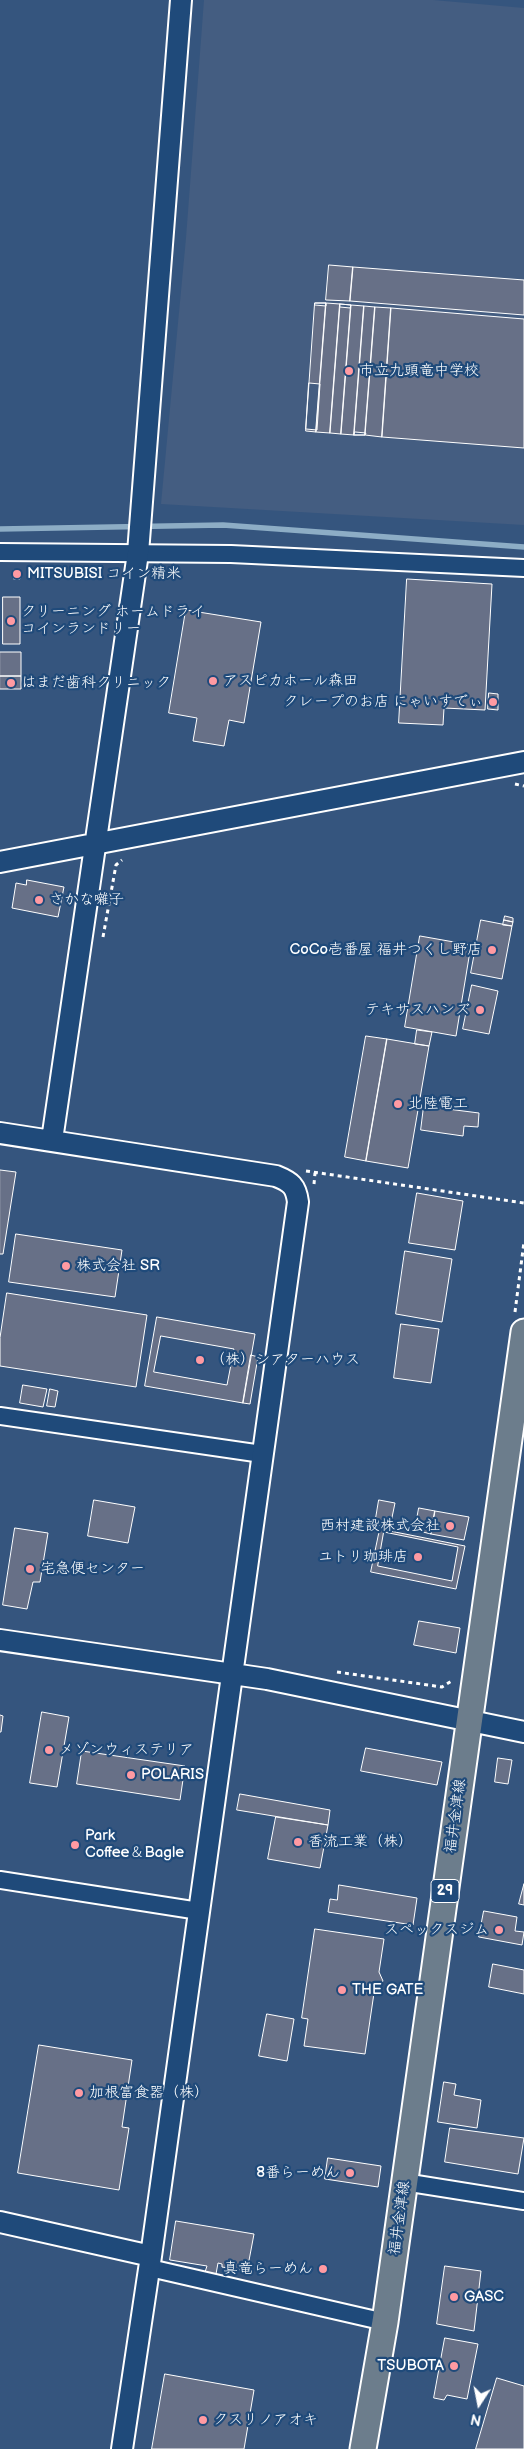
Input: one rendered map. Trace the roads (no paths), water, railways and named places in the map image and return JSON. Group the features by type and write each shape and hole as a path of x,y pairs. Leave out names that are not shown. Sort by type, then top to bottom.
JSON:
{"main road":[{"name":"福井金津線","path":"364,2449 385,2322 469,1720 519,1325"}],"street":[{"path":"52,1140 138,553 181,0"},
{"path":"0,552 241,555 524,568"},
{"path":"0,862 96,842 524,762"},
{"path":"0,1133 276,1176 290,1181 297,1190 298,1202 150,2262 122,2449"},
{"path":"0,1416 262,1454"},
{"path":"0,1640 231,1674 524,1732"},
{"path":"0,1880 199,1911"},
{"path":"404,2182 524,2201"},
{"path":"0,2222 385,2322"}],"waterway":[{"path":"0,529 223,525 524,547"}],"place":[{"name":"市立九頭竜中学校","path":"349,371"},
{"name":"MITSUBISI コイン精米","path":"17,574"},
{"name":"クリーニング ホームドライ コインランドリー","path":"11,621"},
{"name":"アスピカホール森田","path":"213,681"},
{"name":"はまだ歯科クリニック","path":"11,683"},
{"name":"クレープのお店 にゃいすでぃ","path":"493,702"},
{"name":"さかな囃子","path":"39,900"},
{"name":"CoCo壱番屋 福井つくし野店","path":"492,950"},
{"name":"テキサスハンズ","path":"480,1010"},
{"name":"北陸電工","path":"398,1104"},
{"name":"株式会社 SR","path":"66,1266"},
{"name":"（株）シアターハウス","path":"200,1360"},
{"name":"西村建設株式会社","path":"450,1526"},
{"name":"ユトリ珈琲店","path":"418,1557"},
{"name":"宅急便センター","path":"30,1569"},
{"name":"メゾンウィステリア","path":"49,1750"},
{"name":"POLARIS","path":"131,1775"},
{"name":"香流工業（株）","path":"298,1842"},
{"name":"Park Coffee＆Bagle","path":"75,1845"},
{"name":"スペックスジム","path":"499,1930"},
{"name":"THE GATE","path":"342,1990"},
{"name":"加根富食器（株）","path":"79,2093"},
{"name":"8番らーめん","path":"350,2173"},
{"name":"真竜らーめん","path":"323,2269"},
{"name":"GASC","path":"454,2297"},
{"name":"TSUBOTA","path":"454,2366"},
{"name":"クスリノアオキ","path":"203,2420"}]}
